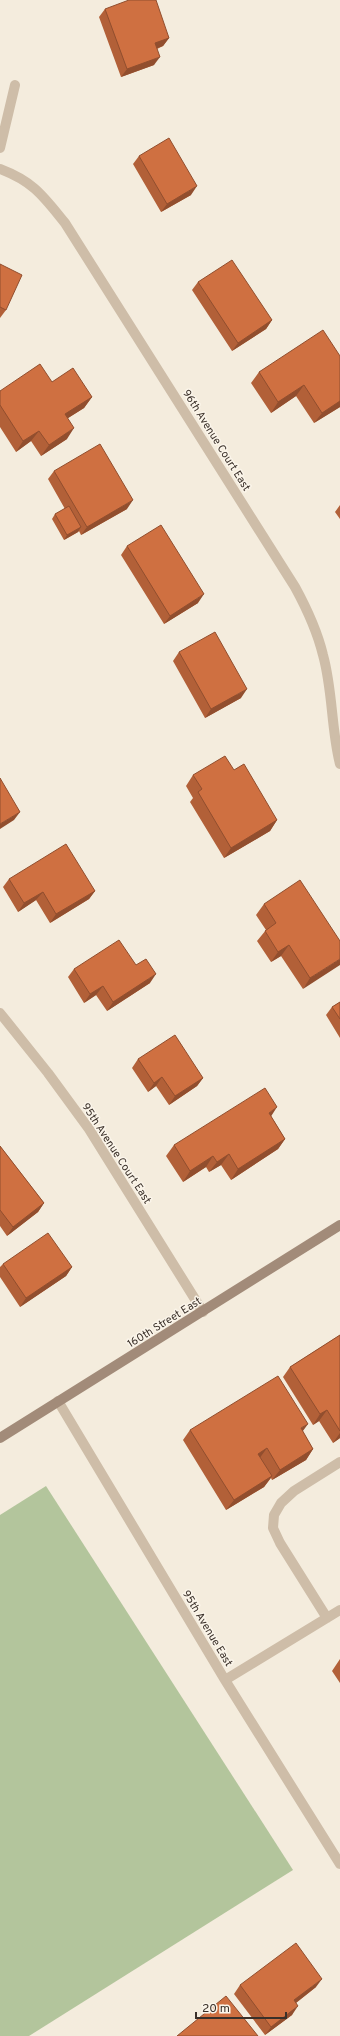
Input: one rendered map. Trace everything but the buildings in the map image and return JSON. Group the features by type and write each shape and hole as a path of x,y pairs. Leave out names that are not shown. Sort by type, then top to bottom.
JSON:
{"main road":[{"name":"160th Street East","path":"0,1438 340,1225"}],"street":[{"path":"0,148 15,85"},
{"name":"96th Avenue Court East","path":"0,170 20,177 40,192 65,223 299,594 310,614 324,656 336,746 340,764"},
{"name":"95th Avenue Court East","path":"0,1013 48,1073 89,1129 203,1312"},
{"name":"95th Avenue East","path":"58,1401 225,1680 340,1864"},
{"path":"327,1618 272,1528 274,1515 281,1503 294,1491 340,1462"},
{"path":"225,1680 340,1610"}],"green space":[{"path":"46,1486 293,1870 29,2036 0,2036 0,1515"}]}
